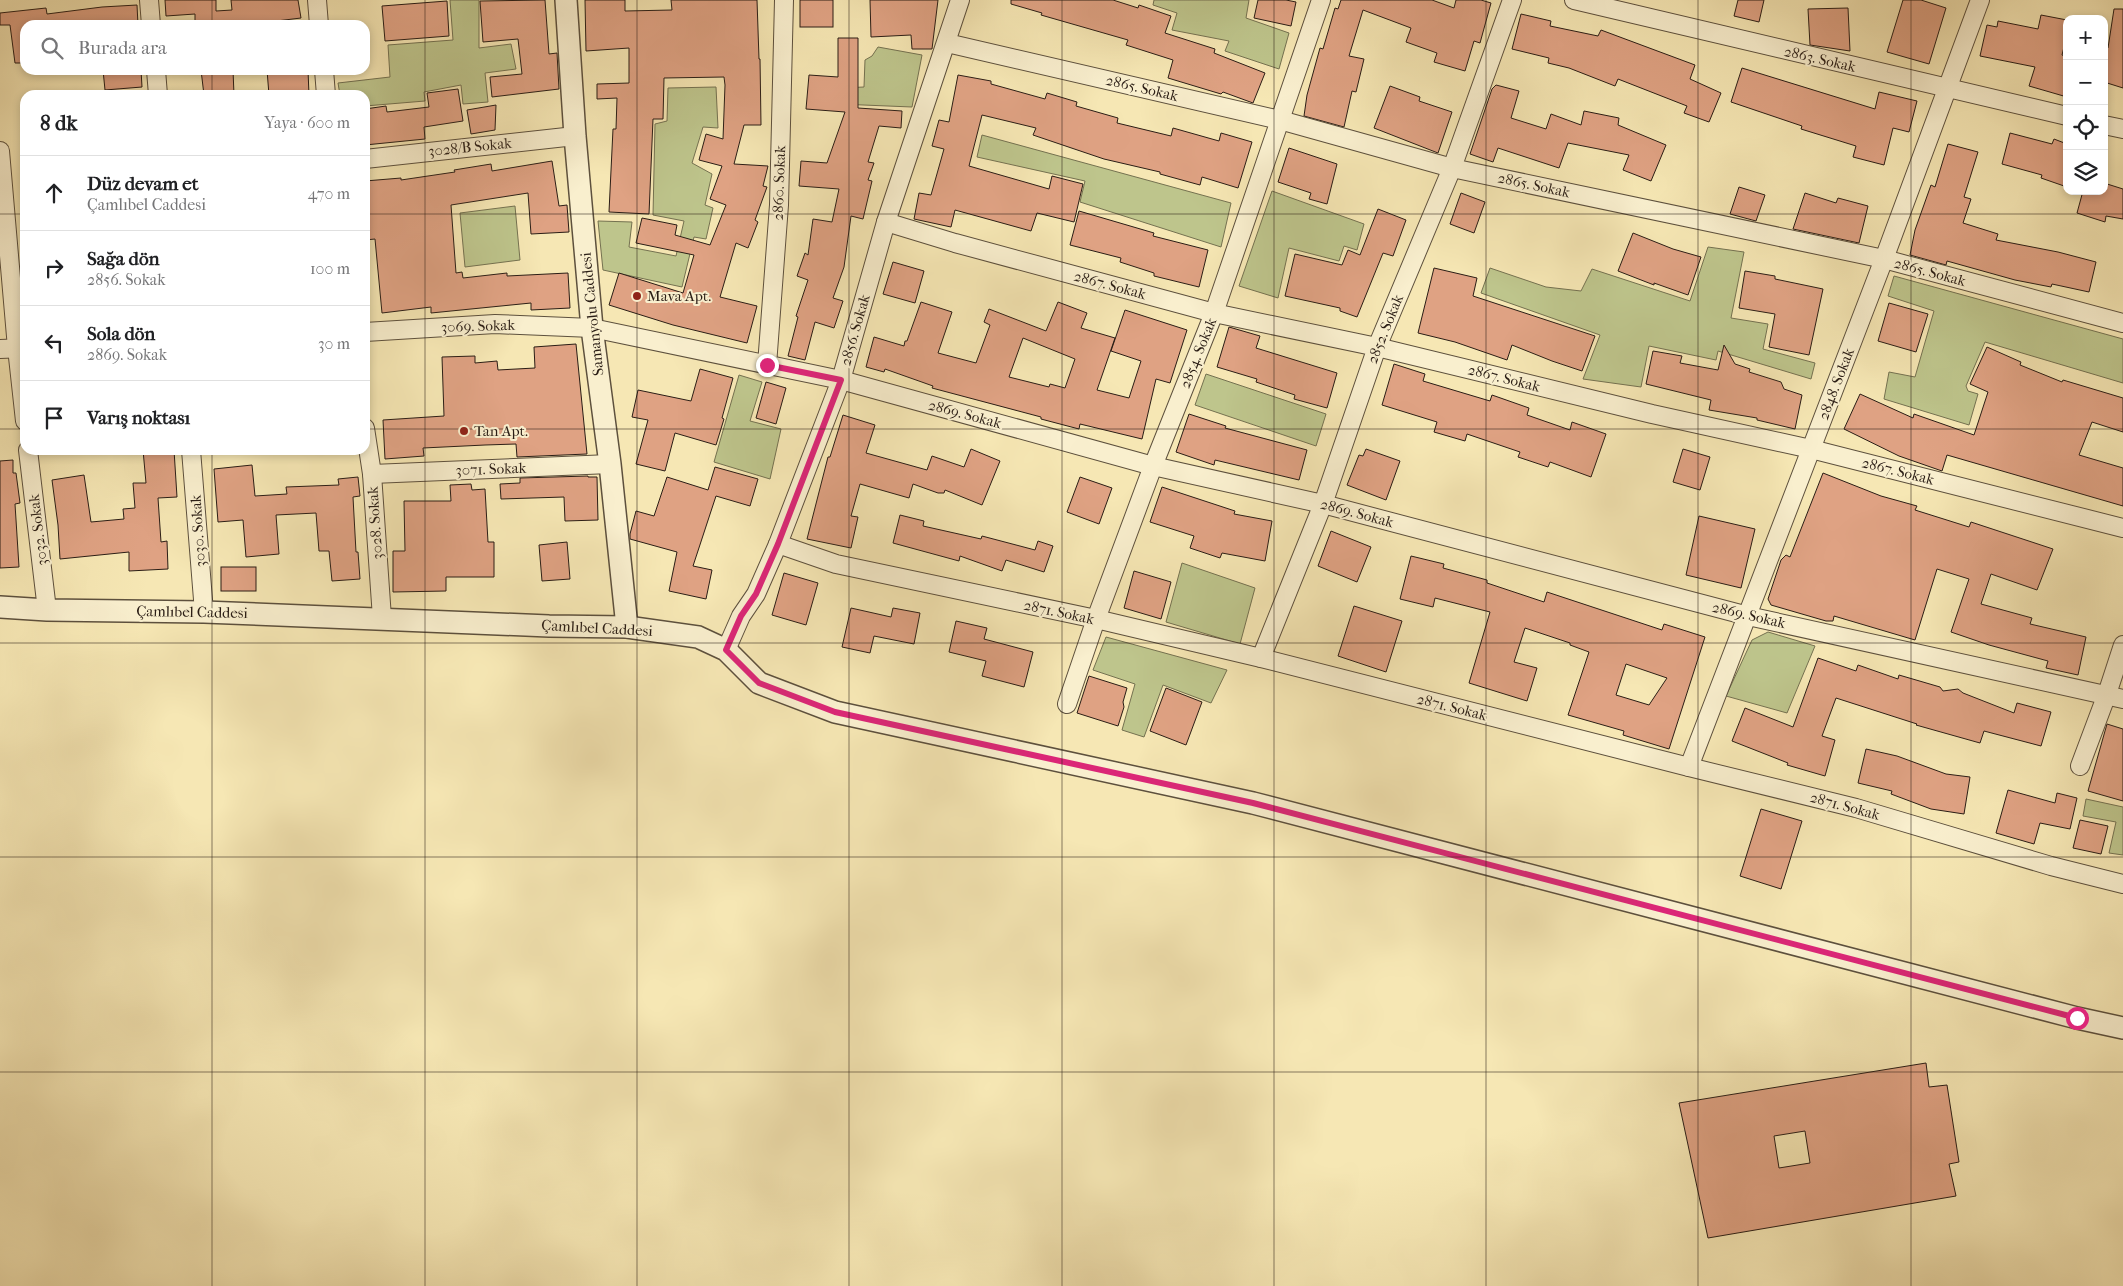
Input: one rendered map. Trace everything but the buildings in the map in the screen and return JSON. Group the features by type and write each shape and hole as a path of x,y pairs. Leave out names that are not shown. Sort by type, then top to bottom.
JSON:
{"street":[{"path":"148,0 150,20"},
{"path":"317,0 319,20"},
{"name":"Samanyolu Caddesi","path":"566,0 575,136 592,328 610,464 627,627"},
{"name":"2860. Sokak","path":"767,365 779,205 784,0"},
{"name":"2856. Sokak","path":"726,650 741,616 756,594 778,544 841,380 886,222 960,0"},
{"name":"2854. Sokak","path":"1067,704 1096,619 1153,466 1214,313 1321,0"},
{"name":"2852. Sokak","path":"1261,658 1323,504 1377,347 1452,168 1512,0"},
{"name":"2863. Sokak","path":"1574,0 2063,115"},
{"name":"2848. Sokak","path":"1688,768 1884,259 1980,0"},
{"name":"2865. Sokak","path":"947,42 1280,120 1452,168 1884,259 2123,323"},
{"path":"156,75 158,90"},
{"path":"324,75 326,90"},
{"path":"2108,126 2123,129"},
{"name":"3028/B Sokak","path":"370,158 575,136"},
{"path":"0,152 14,348 20,387"},
{"name":"2867. Sokak","path":"886,222 955,243 1214,313 1377,347 1652,414 1811,449 2123,528"},
{"name":"3069. Sokak","path":"370,332 495,324 592,328"},
{"name":"2869. Sokak","path":"592,328 841,380 1153,466 1323,504 1748,616 2115,697"},
{"name":"3032. Sokak","path":"29,455 47,610"},
{"name":"3030. Sokak","path":"191,455 204,612"},
{"name":"3028. Sokak","path":"369,455 382,618"},
{"name":"3071. Sokak","path":"372,474 610,464"},
{"name":"2871. Sokak","path":"778,544 836,564 1096,619 1261,658 1688,768 1856,808 2052,866 2123,884"},
{"name":"Çamlıbel Caddesi","path":"0,607 47,610 204,612 549,626 627,627 698,636 726,650 759,683 835,712 1253,803 2077,1018 2123,1028"},
{"path":"2080,766 2115,697 2123,645"}],"green space":[{"path":"450,0 479,0 479,48 511,44 516,69 485,73 488,102 463,104 461,85 424,92 425,101 370,106 370,90 339,90 338,83 390,77 388,45 453,40"},
{"path":"1154,0 1249,0 1246,18 1289,33 1279,69 1225,51 1229,41 1172,30 1177,13 1153,5"},
{"path":"878,47 922,55 912,107 839,104 842,88 864,87 865,60 872,56"},
{"path":"716,87 718,128 703,127 692,163 712,174 705,205 713,208 706,239 694,237 682,287 603,270 598,221 632,222 629,247 676,256 684,221 653,215 655,124 667,121 668,88"},
{"path":"982,135 1231,203 1221,247 1080,202 1085,181 977,157"},
{"path":"1272,191 1364,224 1357,250 1344,246 1339,261 1289,248 1278,298 1239,286"},
{"path":"515,206 520,260 465,267 460,213"},
{"path":"1708,247 1744,252 1731,318 1768,324 1763,349 1815,363 1811,379 1718,351 1716,360 1649,346 1641,387 1583,379 1600,335 1481,293 1490,268 1546,287 1581,291 1592,269 1690,301"},
{"path":"1894,276 2123,339 2123,383 1985,342 1966,386 1968,391 1978,394 1969,425 1884,399 1889,372 1915,377 1934,311 1888,296"},
{"path":"1206,374 1326,414 1316,446 1195,405"},
{"path":"739,375 762,382 750,421 781,429 770,479 714,462"},
{"path":"1182,563 1255,588 1240,644 1166,622"},
{"path":"1768,632 1815,646 1787,713 1726,696 1752,640"},
{"path":"1106,637 1227,670 1211,703 1163,685 1144,737 1122,730 1135,684 1093,670"},
{"path":"2086,799 2123,807 2123,855 2109,853 2116,822 2083,816"}],"place":[{"name":"Mava Apt.","path":"637,296"},
{"name":"Tan Apt.","path":"464,431"}],"route":[{"path":"767,365 841,380 778,544 756,594 741,616 726,650 759,683 835,712 1253,803 2077,1018"}]}
